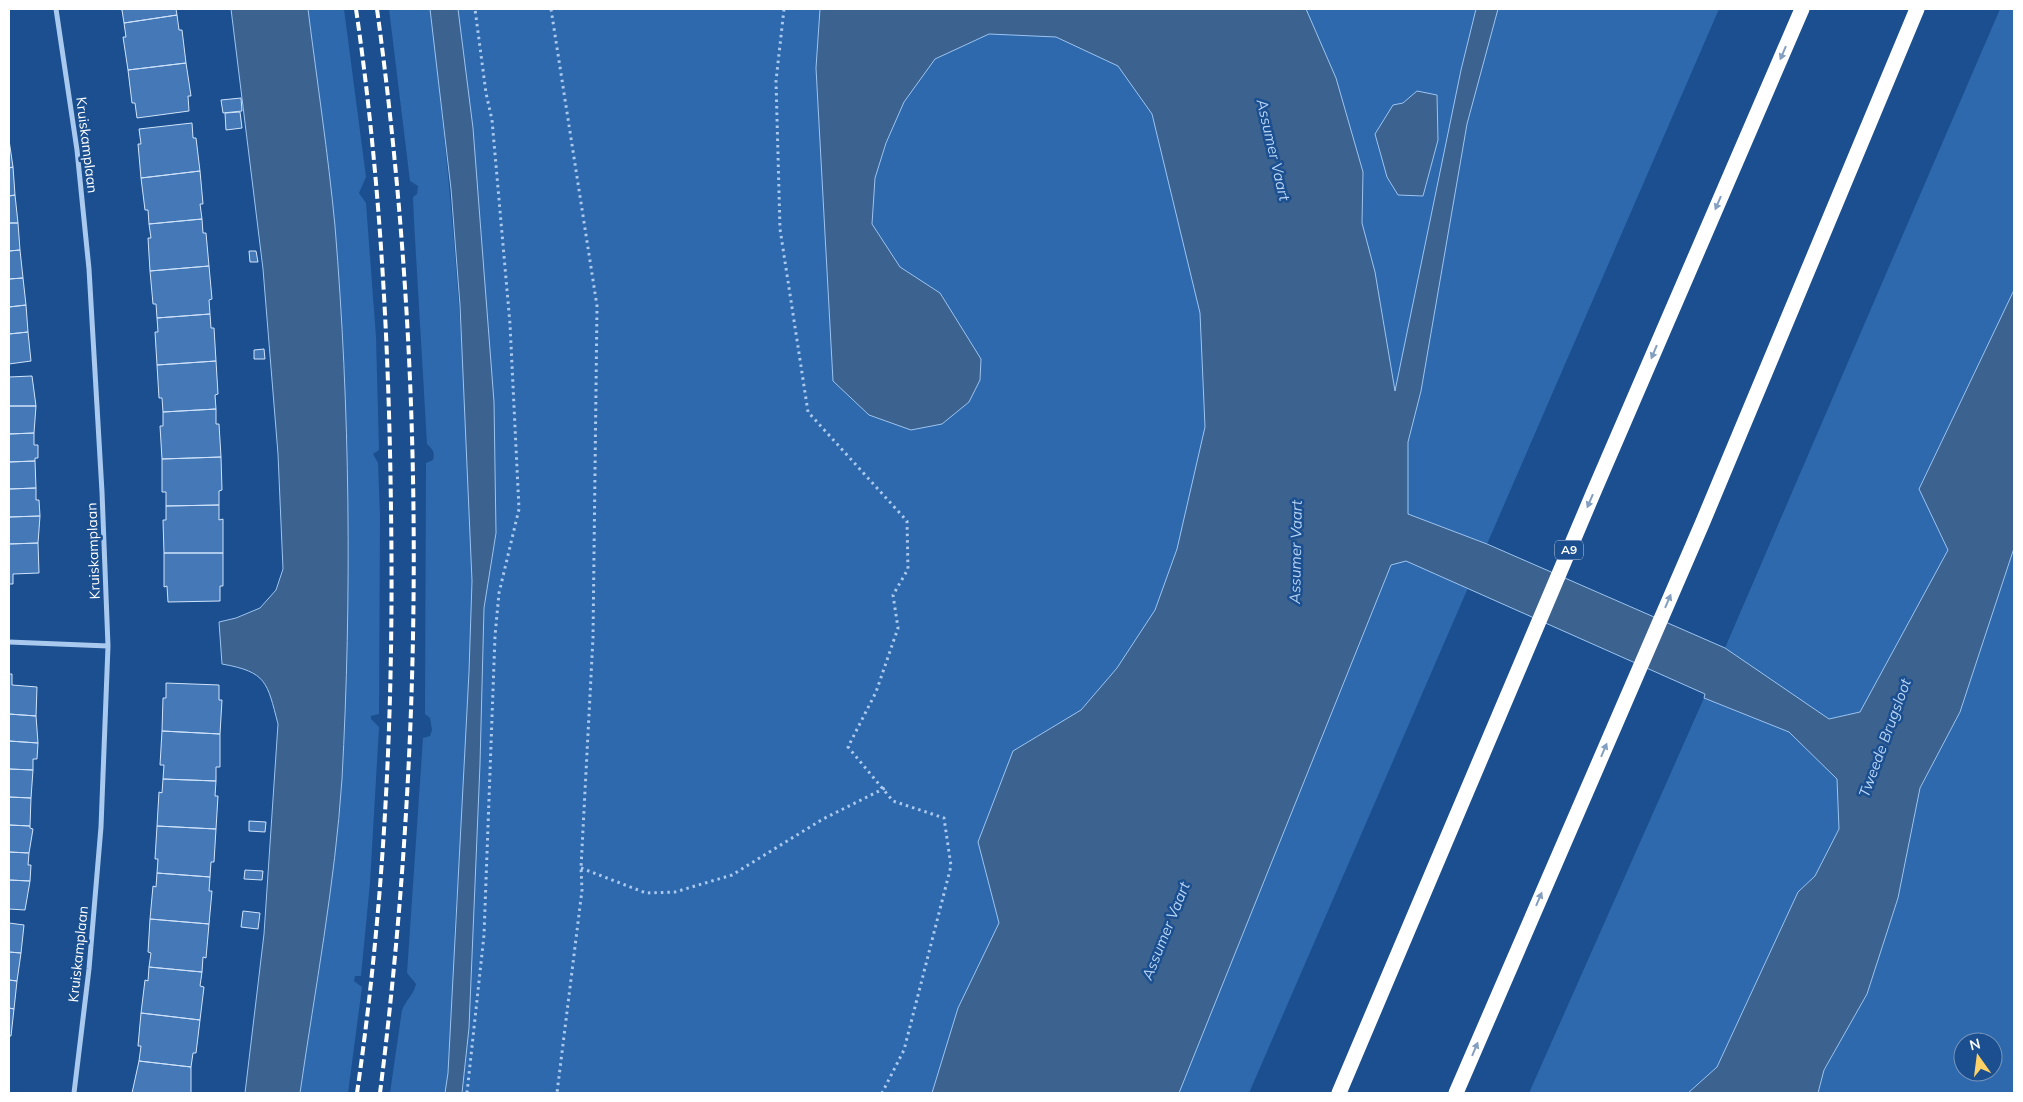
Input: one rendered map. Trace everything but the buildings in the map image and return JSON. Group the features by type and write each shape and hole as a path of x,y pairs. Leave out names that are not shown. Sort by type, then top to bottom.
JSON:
{"highway":[{"name":"A9","path":"1339,1093 1595,489 1802,9"},
{"path":"1456,1093 1702,524 1917,9"}],"street":[{"name":"Kruiskamplaan","path":"56,9 77,150 89,269 102,492 108,646 101,827 89,969 74,1093"},
{"path":"9,642 108,646"}],"path":[{"path":"467,1093 484,936 495,636 500,593 520,509 510,324 492,120 486,93 475,9"},
{"path":"551,9 597,306 593,638 581,868 582,890 557,1093"},
{"path":"784,9 776,81 780,229 808,412 907,521 908,569 892,595 898,628 876,692 848,747 885,788 894,801 944,818 951,866 904,1050 882,1093"},
{"path":"581,868 646,893 675,892 732,875 823,819 885,788"}],"shaded area":[{"path":"308,9 344,9 366,177 359,193 366,203 376,337 379,450 373,454 378,463 380,515 379,714 371,716 371,719 379,727 370,883 361,976 355,976 354,981 362,987 348,1093 300,1093 330,897 339,818 345,710 348,571 344,364 340,295 326,144"},
{"path":"389,9 430,9 446,151 463,365 470,508 472,625 469,715 454,941 482,670 484,608 496,533 432,9 1719,9 1249,1093 390,1093 402,1010 414,991 416,984 407,973 423,738 430,736 432,730 430,718 425,714 426,463 433,460 434,453 427,444 413,197 417,194 418,186 410,181"},
{"path":"2000,9 2014,9 2014,290 1919,489 1949,550 1860,712 1829,719 1725,648"},
{"path":"2014,548 2014,1093 1818,1093 1824,1070 1867,994 1898,898 1920,788 1960,712"},
{"path":"1704,698 1789,732 1838,779 1839,829 1815,876 1798,892 1717,1067 1688,1093 1529,1093"}],"water":[{"path":"231,9 308,9 326,144 340,295 348,502 347,641 342,779 330,897 300,1093 245,1093 264,934 278,724 271,698 263,681 257,675 248,671 222,664 219,622 236,618 260,608 276,590 283,569 278,454 263,269"},
{"path":"430,9 458,9 473,128 494,402 496,533 484,608 480,764 469,1028 462,1093 445,1093 448,1073 472,581 460,305 451,189"},
{"path":"820,9 1306,9 1336,78 1363,172 1362,223 1375,272 1395,391 1461,70 1476,9 1498,9 1467,124 1421,391 1408,442 1408,514 1487,544 1725,648 1829,719 1860,712 1948,550 1919,489 2014,290 2014,548 1960,712 1920,788 1898,898 1867,994 1824,1070 1818,1093 1688,1093 1717,1067 1798,892 1815,876 1839,829 1837,779 1789,732 1704,698 1705,694 1406,561 1391,565 1179,1093 932,1093 958,1008 999,923 978,842 1013,751 1081,710 1117,668 1155,610 1177,549 1205,427 1200,313 1152,114 1118,66 1056,37 989,34 935,59 904,102 886,143 875,178 872,224 900,267 940,293 981,359 980,380 969,402 942,424 911,430 869,415 833,381 816,68"},
{"path":"1417,91 1437,95 1438,140 1423,196 1398,195 1387,177 1375,134 1393,105 1403,103"}],"railway":[{"path":"356,9 371,133 382,259 390,447 392,583 389,729 381,875 367,1021 357,1093"},
{"path":"377,9 393,144 404,279 411,415 414,551 412,687 405,823 395,958 380,1093"}],"water label":[{"name":"Assumer Vaart","path":"1273,150"},
{"name":"Assumer Vaart","path":"1296,552"},
{"name":"Tweede Brugsloot","path":"1885,738"},
{"name":"Assumer Vaart","path":"1166,931"}]}
